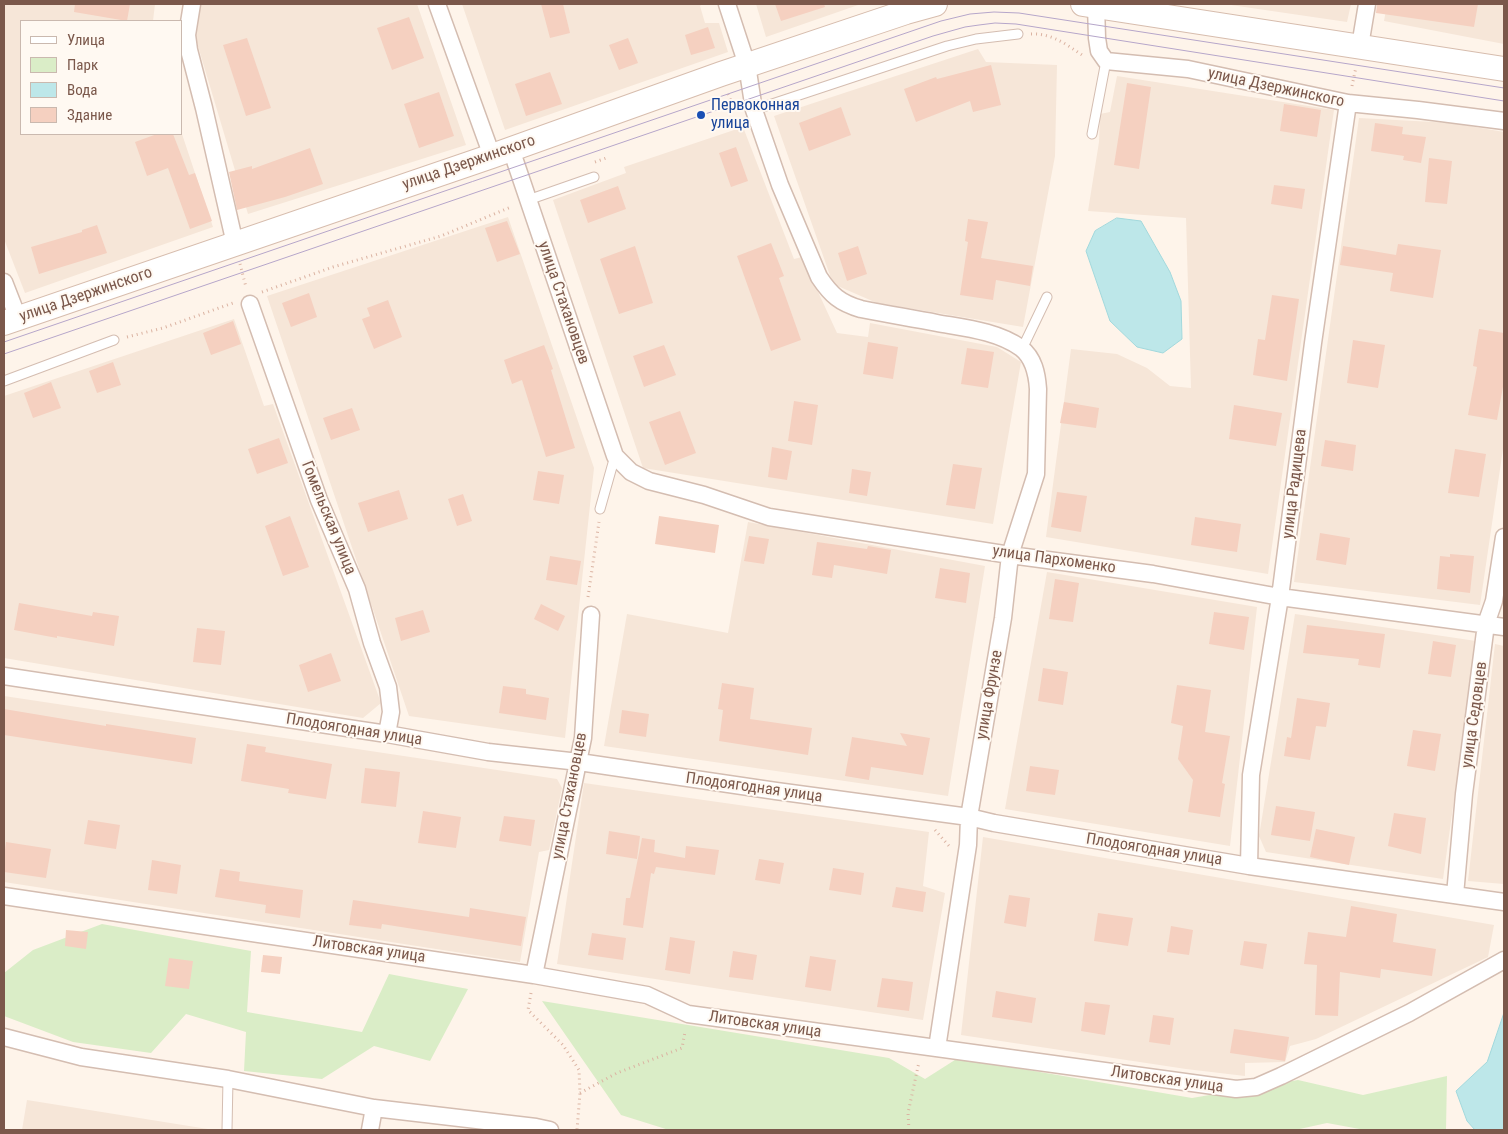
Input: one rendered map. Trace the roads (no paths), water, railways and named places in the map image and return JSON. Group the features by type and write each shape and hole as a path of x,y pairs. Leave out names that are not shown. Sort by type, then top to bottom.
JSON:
{"main road":[{"name":"улица Дзержинского","path":"11,321 502,152 747,65 935,4"},
{"path":"1090,5 1504,69"}],"street":[{"path":"192,4 187,36 188,43 235,244"},
{"name":"улица Стахановцев","path":"437,4 502,152 528,200 615,456"},
{"path":"726,4 747,65 754,110 780,185 819,277 827,289 837,299 849,306 977,330 1001,337 1022,349"},
{"path":"1360,46 1367,4"},
{"path":"1090,5 1099,51 1106,61"},
{"name":"улица Дзержинского","path":"1106,61 1188,69 1348,103 1504,121"},
{"name":"улица Радищева","path":"1249,866 1251,775 1280,597 1313,343 1348,103"},
{"path":"4,282 11,321"},
{"name":"Гомельская улица","path":"254,299 319,500 357,589 372,642 388,687 390,712 387,734"},
{"name":"улица Фрунзе","path":"929,1047 966,863 969,817 1003,618 1010,555 1036,474 1037,376 1033,363 1022,349"},
{"name":"улица Пархоменко","path":"615,456 631,472 649,481 704,494 769,517 1010,555 1153,574 1280,597 1504,627"},
{"name":"улица Седовцев","path":"1455,894 1464,794 1486,624 1494,600 1504,537"},
{"name":"улица Стахановцев","path":"534,975 583,738 591,615"},
{"name":"Плодоягодная улица","path":"4,676 387,734 488,752 579,762 969,817 994,824 1249,866 1504,902"},
{"name":"Литовская улица","path":"4,896 534,975 647,995 688,1014 1236,1089 1256,1087 1281,1076 1409,1013 1504,960"},
{"path":"4,1037 81,1057 228,1079 374,1108 550,1130"},
{"path":"370,1130 374,1108"}],"lane":[{"path":"754,110 947,46 1018,34"},
{"path":"1092,134 1106,61"},
{"path":"528,200 594,177"},
{"path":"1022,349 1047,297"},
{"path":"4,381 114,340"},
{"path":"600,509 615,456"},
{"path":"227,1130 228,1079"}],"water":[{"path":"1117,218 1141,221 1170,272 1181,301 1182,339 1163,353 1137,347 1110,321 1086,251 1095,231"},
{"path":"1504,1013 1504,1130 1475,1130 1467,1121 1456,1091 1487,1062"}],"tram line":[{"path":"4,342 941,21 970,14 994,12 1019,13 1504,88"},
{"path":"4,354 933,36 965,27 995,23 1016,24 1504,101"}],"place":[{"name":"Первоконная улица","path":"701,115"}]}
